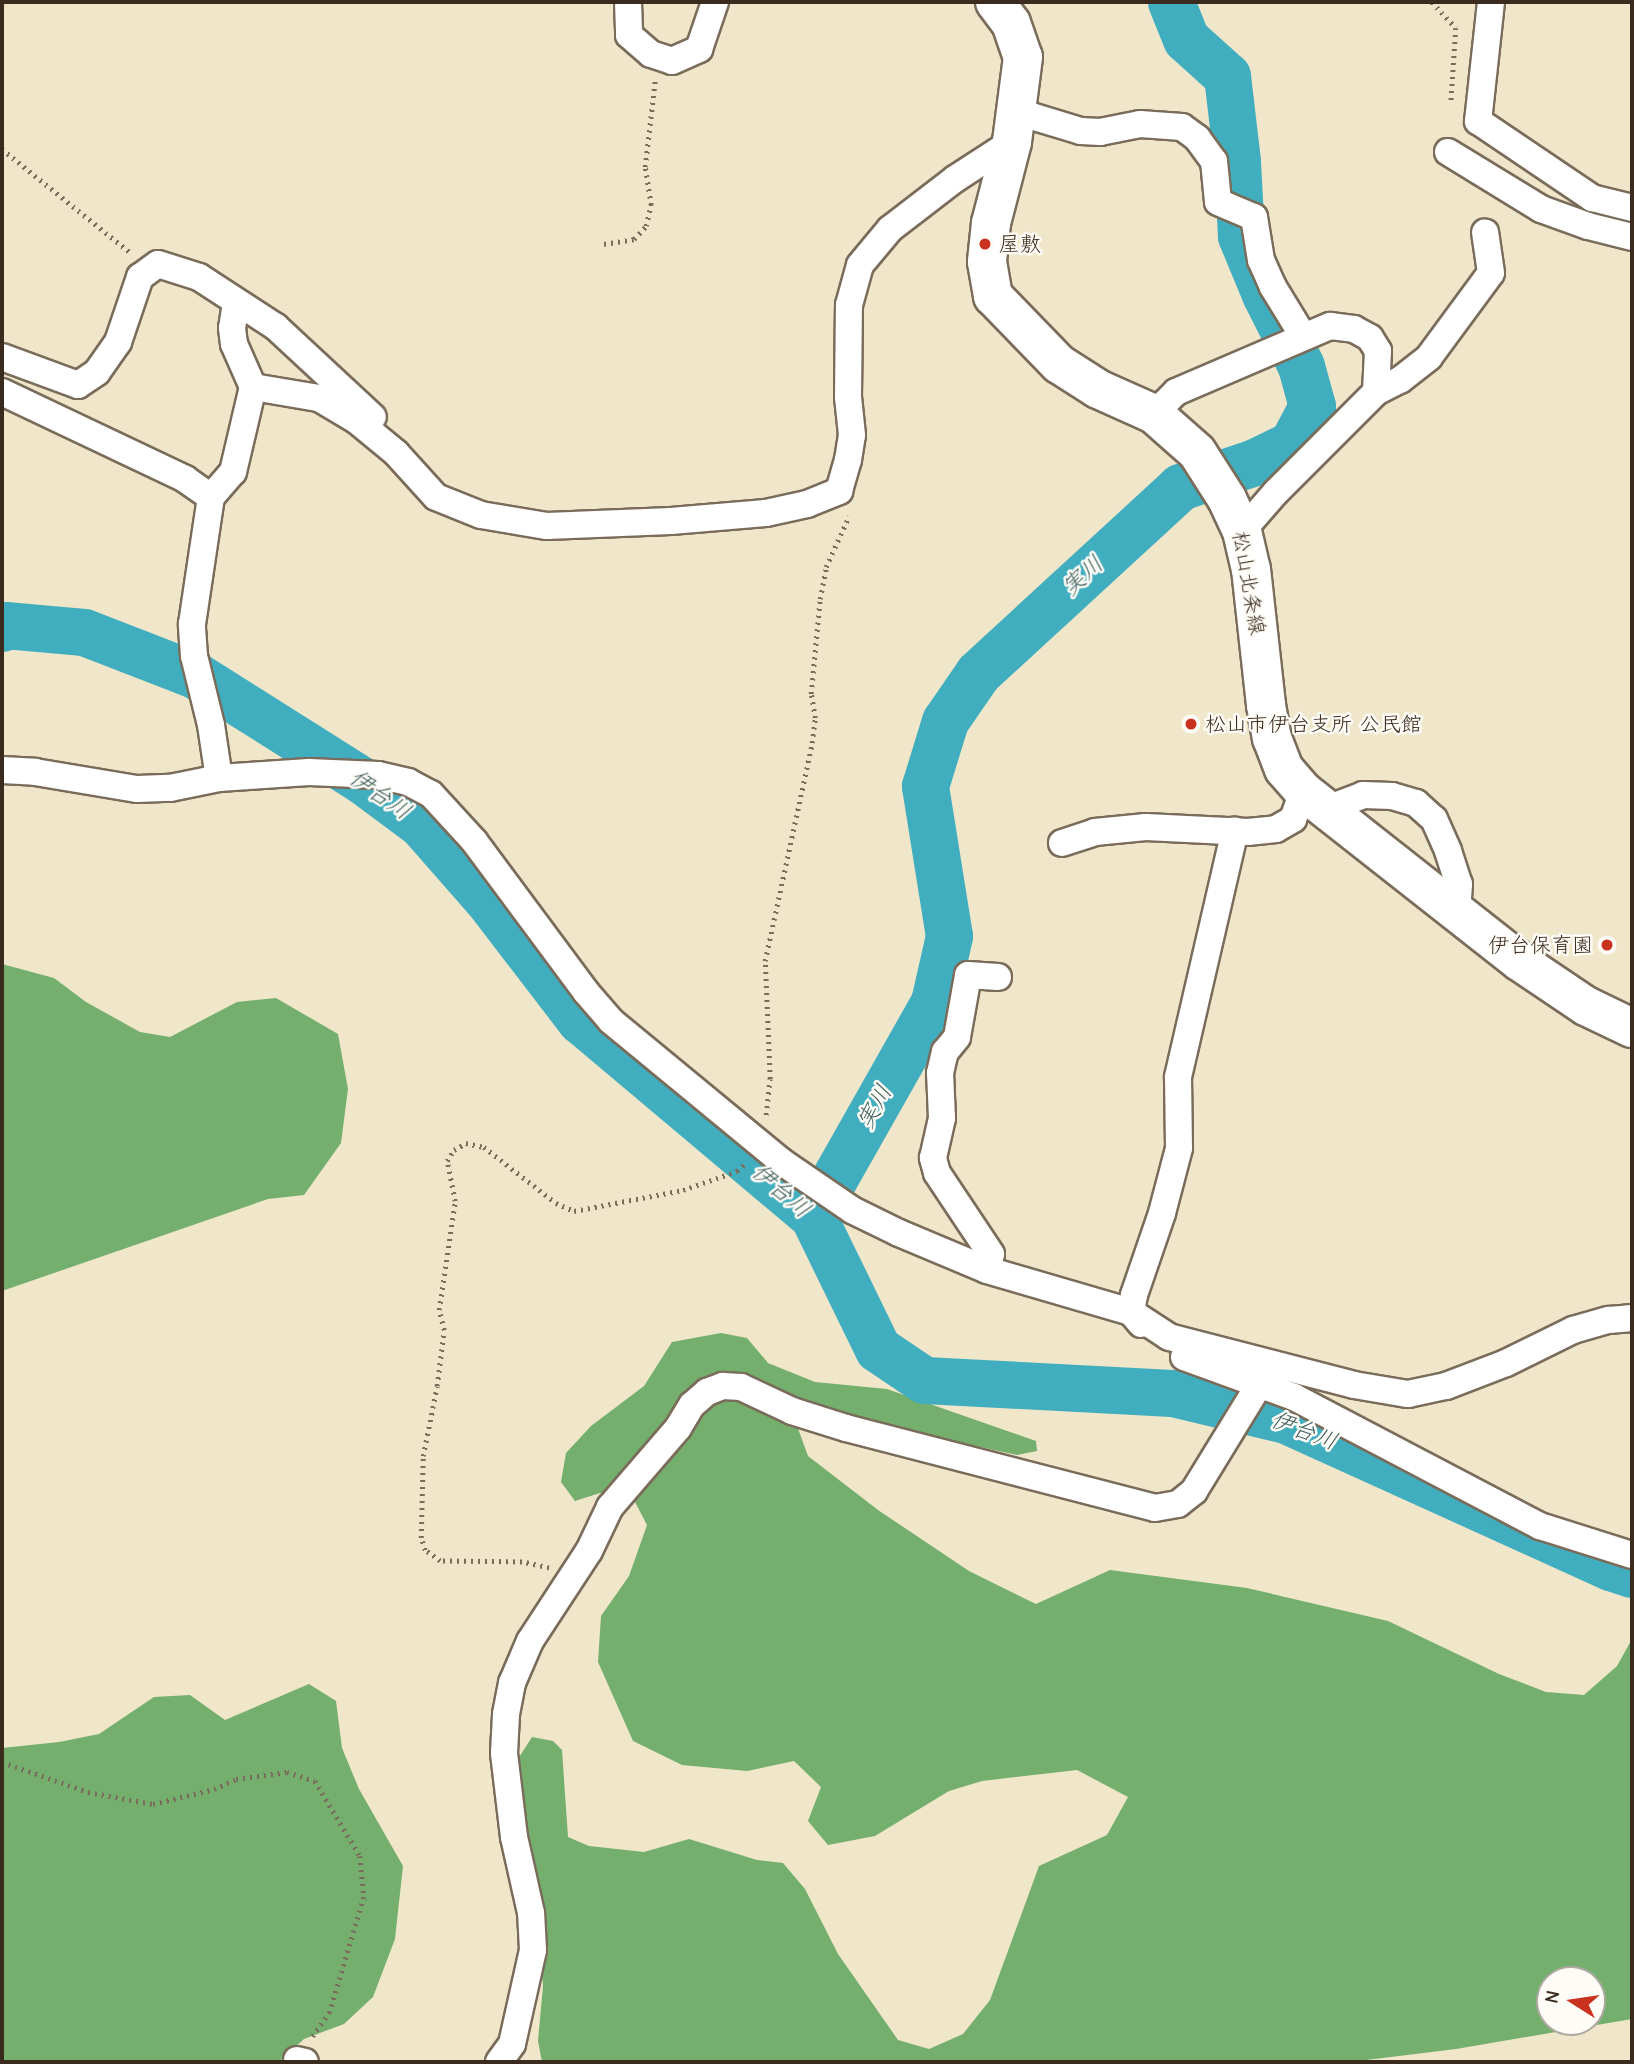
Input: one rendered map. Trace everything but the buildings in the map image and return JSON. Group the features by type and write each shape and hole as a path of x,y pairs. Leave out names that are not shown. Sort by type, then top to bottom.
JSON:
{"main road":[{"name":"松山北条線","path":"995,2 1011,23 1023,57 1015,127 991,223 987,261 993,296 1059,364 1098,389 1154,414 1197,452 1227,499 1242,531 1251,569 1272,738 1284,769 1315,800 1520,961 1586,1006 1632,1028"}],"street":[{"path":"628,2 629,35 651,54 673,61 699,49 715,2"},
{"path":"1491,2 1478,121 1592,198 1632,208"},
{"path":"253,387 319,398 356,420 396,453 436,497 481,514 547,526 671,522 766,513 807,504 839,491 852,435 848,397 849,305 860,265 890,229 955,179 1015,127 1100,132 1121,125 1140,124 1182,127 1198,138 1214,161 1218,202 1254,217 1261,260 1292,340"},
{"path":"1448,152 1541,209 1632,237"},
{"path":"1242,531 1276,492 1376,392 1400,380 1429,357 1491,273 1485,232"},
{"path":"2,357 78,385 96,372 118,342 140,277 158,264 199,277 276,327 388,431 396,453"},
{"path":"219,778 211,725 194,656 192,624 211,497 233,472 253,387 234,344 232,328 236,303"},
{"path":"1154,414 1176,392 1292,340 1330,326 1354,329 1370,338 1378,351 1376,392"},
{"path":"2,392 185,480 211,497"},
{"path":"2,770 35,772 137,789 170,788 219,778 309,772 377,775 408,782 431,794 474,841 586,992 611,1021 761,1146 852,1210 987,1270 1131,1312 1169,1337 1354,1385 1408,1394 1447,1386 1506,1363 1573,1330 1609,1320 1632,1318"},
{"path":"1062,843 1095,832 1146,827 1235,831 1276,829 1293,819 1315,800 1363,795 1392,796 1416,803 1434,819 1458,884 1457,910"},
{"path":"1131,1312 1179,1147 1178,1077 1235,831"},
{"path":"987,1270 991,1254 937,1173 933,1158 942,1118 940,1073 945,1052 957,1037 968,975 998,977"},
{"path":"1131,1312 1160,1347 1255,1393 1294,1397 1540,1526 1632,1555"},
{"path":"499,2062 512,2044 533,1950 531,1913 514,1837 504,1753 506,1714 512,1683 530,1641 575,1574 610,1507 677,1428 692,1405 708,1392 723,1386 741,1387 792,1411 846,1428 1155,1508 1178,1504 1194,1491 1255,1393"}],"path":[{"path":"604,244 634,239 646,226 651,205 645,167 655,81 663,58"},
{"path":"2,149 149,268"},
{"path":"761,1146 770,1079 765,961 812,743 815,718 811,694 820,599 826,567 853,509"},
{"path":"575,1574 522,1562 440,1561 425,1550 421,1538 423,1456 437,1386 444,1330 439,1310 455,1201 447,1161 454,1150 466,1143 484,1147 556,1203 574,1211 683,1190 737,1171"},
{"path":"2,1762 88,1792 153,1804 214,1789 236,1779 287,1772 315,1781 360,1856 364,1897 330,2012 301,2061"}],"green space":[{"path":"2,964 54,978 86,1002 140,1032 170,1037 237,1002 276,998 338,1034 348,1089 341,1143 304,1195 268,1199 2,1291"},
{"path":"721,1333 747,1338 768,1363 815,1382 887,1389 1036,1441 1037,1451 1017,1455 806,1409 796,1423 808,1456 878,1510 969,1571 1036,1604 1110,1570 1247,1588 1388,1621 1499,1674 1546,1692 1584,1695 1617,1666 1632,1639 1632,2019 1606,2023 1606,1966 1536,1966 1536,2035 1456,2049 1350,2062 542,2062 538,2041 543,1986 538,1916 516,1787 518,1759 532,1737 553,1741 562,1750 568,1837 589,1846 644,1852 689,1839 757,1860 783,1863 805,1889 838,1954 898,2040 929,2049 963,2034 990,2000 1039,1866 1107,1835 1128,1797 1077,1770 982,1781 949,1791 875,1836 828,1845 808,1821 821,1787 794,1761 747,1771 682,1765 633,1741 598,1662 601,1616 629,1576 647,1525 634,1500 625,1493 600,1493 575,1501 561,1482 566,1453 591,1426 644,1386 672,1342"},
{"path":"309,1684 336,1701 342,1748 359,1789 403,1866 395,1939 373,1997 344,2024 304,2039 279,2062 2,2062 2,1748 59,1742 99,1734 154,1697 190,1695 225,1720"}],"waterway":[{"name":"実川","path":"813,1216 934,1002 949,936 925,786 945,721 978,673 1180,487 1255,462 1292,444 1312,406 1301,366 1265,294 1241,236 1237,161 1227,76 1186,39 1171,2"},
{"name":"伊台川","path":"2,628 5,625 84,632 195,675 363,781 421,824 487,899 580,1020 813,1216 878,1349 924,1380 1172,1393 1286,1420 1610,1567 1632,1574"}],"place":[{"name":"屋敷","path":"985,244"},
{"name":"松山市伊台支所 公民館","path":"1191,724"},
{"name":"伊台保育園","path":"1607,945"}]}
